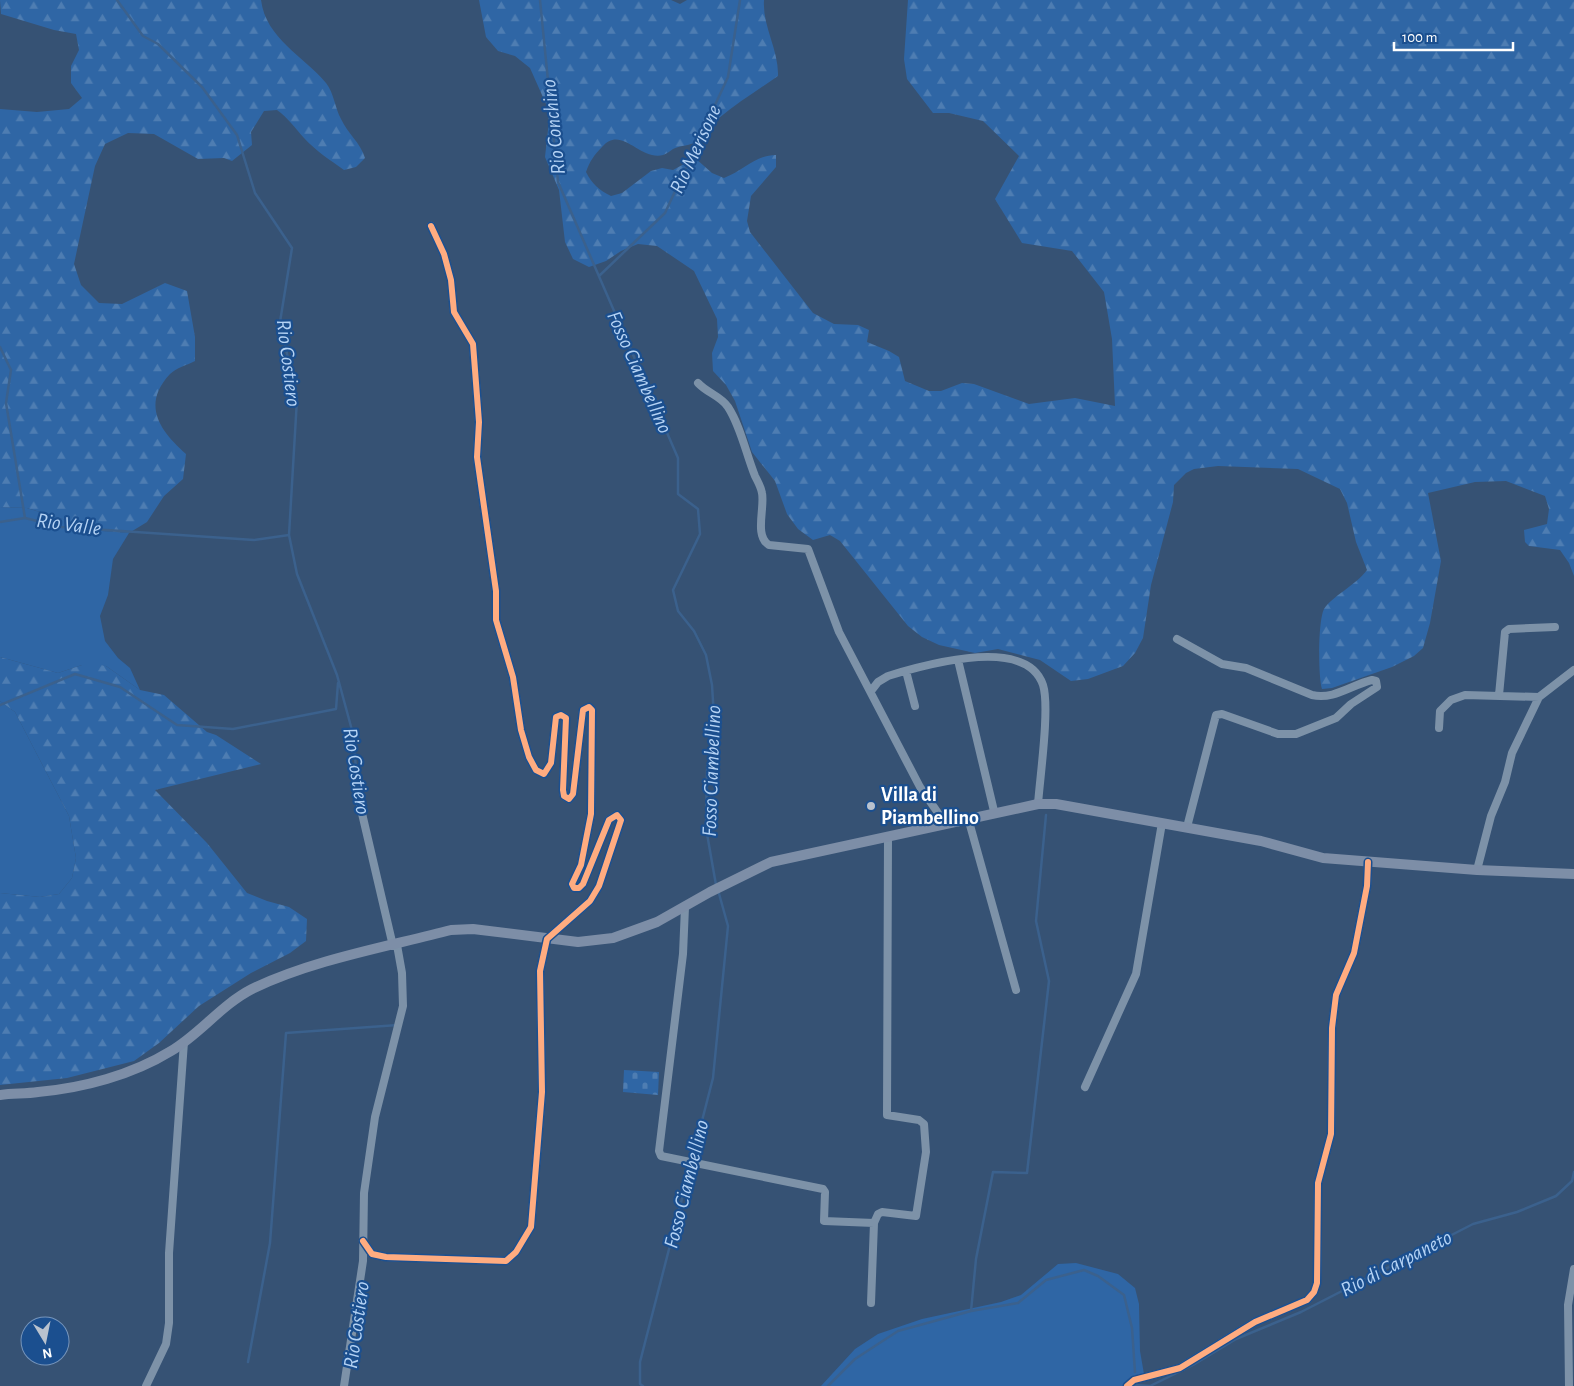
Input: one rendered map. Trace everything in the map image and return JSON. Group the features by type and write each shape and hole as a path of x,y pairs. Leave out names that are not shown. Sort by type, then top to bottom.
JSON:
{"main road":[{"path":"0,1095 86,1085 140,1067 172,1051 227,1004 257,987 303,970 451,930 473,929 578,942 613,938 658,922 717,888 771,862 994,812 1038,804 1056,804 1261,841 1323,858 1477,870 1574,874"}],"street":[{"path":"363,1241 372,1254 392,1258 506,1261 516,1252 531,1227 542,1092 540,971 547,939 590,901 599,886 621,820 617,815 609,820 583,884 579,888 574,888 572,884 581,865 591,814 592,710 589,707 583,710 573,794 569,799 564,796 563,790 566,718 561,715 556,717 551,764 544,774 536,770 529,757 522,730 513,676 496,620 496,591 477,457 479,422 476,358 473,344 454,312 451,280 444,254 431,226"},
{"path":"698,383 704,389 715,394 728,406 762,492 762,534 765,542 769,545 808,549 839,632 917,780 945,823"},
{"path":"1499,695 1505,632 1509,629 1555,627"},
{"path":"1177,639 1222,664 1246,668 1312,695 1332,696 1372,680 1376,681 1377,687 1351,704 1336,718 1296,734 1278,734 1228,716 1216,716 1187,827"},
{"path":"871,691 878,682 888,676 906,670 958,660 989,656 1024,663 1037,672 1043,686 1045,702 1038,804"},
{"path":"958,660 994,812"},
{"path":"906,670 915,706"},
{"path":"1477,870 1491,816 1505,782 1512,753 1539,697 1574,670"},
{"path":"1439,728 1440,711 1455,697 1499,695 1539,697"},
{"path":"344,1386 363,1261 364,1192 375,1117 403,1006 402,972 357,792"},
{"path":"968,818 1016,990"},
{"path":"1085,1087 1136,974 1162,823"},
{"path":"871,1304 874,1223 878,1214 882,1212 916,1216 926,1152 924,1124 919,1120 887,1115 888,837"},
{"path":"1127,1386 1134,1380 1180,1368 1255,1322 1307,1300 1314,1292 1317,1283 1318,1182 1331,1134 1332,1028 1336,995 1354,953 1367,886 1368,862"},
{"path":"685,907 682,954 659,1151 661,1156 823,1189 825,1192 822,1217 824,1221 874,1223"},
{"path":"146,1386 166,1344 169,1323 170,1243 184,1042"},
{"path":"1570,1386 1568,1305 1574,1270"}],"green space":[{"path":"0,0 261,0 264,14 270,26 287,46 317,73 329,87 341,119 360,147 365,158 356,167 344,170 313,147 277,110 264,111 251,132 252,145 232,161 224,158 198,159 154,134 128,133 105,144 95,166 74,264 81,285 99,303 122,304 165,283 187,291 195,337 195,361 178,368 170,374 161,385 155,407 162,427 186,454 183,479 164,496 147,522 129,533 102,531 27,508 0,507 0,109 37,112 69,109 82,98 71,83 71,66 79,50 76,34 54,30 1,14"},
{"path":"479,0 671,0 680,4 687,0 764,0 765,19 776,57 778,76 719,118 704,136 692,144 676,148 663,155 655,155 646,153 624,141 616,139 609,141 594,156 586,172 593,183 611,196 622,193 651,171 662,168 673,170 695,158 712,173 724,178 755,160 776,155 776,167 751,196 747,221 750,232 813,313 834,324 858,325 869,330 867,342 899,357 905,381 929,391 941,391 962,383 974,384 1029,404 1075,398 1115,406 1112,339 1104,292 1072,251 1022,243 995,199 1019,156 983,121 949,113 933,113 907,79 904,59 908,0 1574,0 1574,576 1569,563 1560,550 1529,546 1525,542 1524,530 1547,524 1549,509 1545,496 1506,481 1475,482 1428,493 1441,561 1430,623 1423,648 1414,656 1392,667 1332,688 1322,689 1319,649 1324,609 1327,604 1357,581 1367,570 1356,542 1347,503 1340,489 1298,469 1218,466 1194,469 1186,473 1174,485 1173,502 1151,585 1143,638 1135,653 1123,666 1088,679 1071,681 1040,660 998,649 975,653 939,645 922,637 908,626 840,541 830,535 813,540 798,529 787,514 775,481 752,452 735,401 726,385 713,371 712,353 718,337 717,319 694,271 657,246 638,244 621,251 606,261 589,267 573,259 565,242 559,190 545,157 549,121 546,104 530,68 515,56 498,51 486,37"},
{"path":"0,507 27,508 102,531 129,533 113,559 108,595 100,616 105,641 118,658 130,668 140,690 106,666 82,665 58,673 0,657"},
{"path":"0,657 58,673 82,665 106,666 140,690 164,695 207,732 216,735 261,764 155,790 207,843 247,893 289,907 307,919 306,941 290,953 251,973 199,1006 159,1043 134,1061 67,1078 0,1085 0,893 40,897 59,894 72,878 76,858 69,816 15,712 0,701"},
{"path":"0,701 15,712 69,816 76,858 72,878 59,894 40,897 0,893"},
{"path":"624,1070 659,1072 658,1095 623,1092"},
{"path":"1076,1263 1118,1274 1135,1288 1139,1304 1140,1351 1144,1374 1130,1378 1123,1386 821,1386 855,1349 878,1334 922,1319 1001,1302 1021,1295 1058,1264"}],"waterway":[{"name":"Rio Costiero","path":"117,0 143,36 158,44 202,87 237,135 255,193 292,248 280,322 297,399 289,535 297,574 337,675 353,734 358,791"},
{"name":"Fosso Ciambellino","path":"540,0 558,182 678,458 678,494 698,509 700,534 673,590 678,611 694,631 706,655 712,685 715,733 707,770 706,828 716,885"},
{"name":"Rio Merisone","path":"599,276 665,213 728,77 740,0"},
{"name":"Rio Valle","path":"0,347 11,370 6,403 25,518"},
{"name":"Rio Valle","path":"0,522 25,518 62,527 254,540 289,535"},
{"path":"0,705 75,674 120,687 177,725 233,729 336,709 338,683"},
{"path":"828,1386 855,1359 898,1331 971,1311 976,1259 993,1172 1027,1173 1049,981 1036,921 1046,815"},
{"name":"Fosso Ciambellino","path":"643,1386 640,1384 640,1362 713,1078 728,926 718,890"},
{"path":"248,1362 270,1243 286,1033 398,1025"},
{"name":"Rio di Carpaneto","path":"1135,1381 1135,1385 1150,1386 1193,1365 1236,1339 1301,1312 1473,1224 1517,1212 1556,1196 1572,1181 1574,1172"},
{"name":"Rio di Carpaneto","path":"971,1311 1018,1303 1046,1280 1084,1270 1098,1276 1124,1295 1132,1328 1135,1372"}],"cycle path":[{"path":"363,1241 372,1254 386,1257 506,1261 516,1252 531,1227 542,1092 540,971 547,939 590,901 599,886 621,820 617,815 609,820 583,884 579,888 574,888 572,884 581,865 591,814 592,710 589,707 583,710 573,794 569,799 564,796 563,790 566,718 561,715 556,717 551,763 544,774 536,770 529,757 521,730 513,677 496,620 496,591 477,457 479,422 473,344 454,312 451,280 444,254 431,226"},
{"path":"1127,1386 1134,1380 1180,1368 1255,1322 1307,1300 1314,1292 1317,1283 1318,1183 1331,1134 1332,1028 1336,995 1354,953 1367,886 1368,862"}],"place":[{"name":"Villa di Piambellino","path":"871,806"}],"water label":[{"name":"Rio Conchino","path":"553,127"}]}
